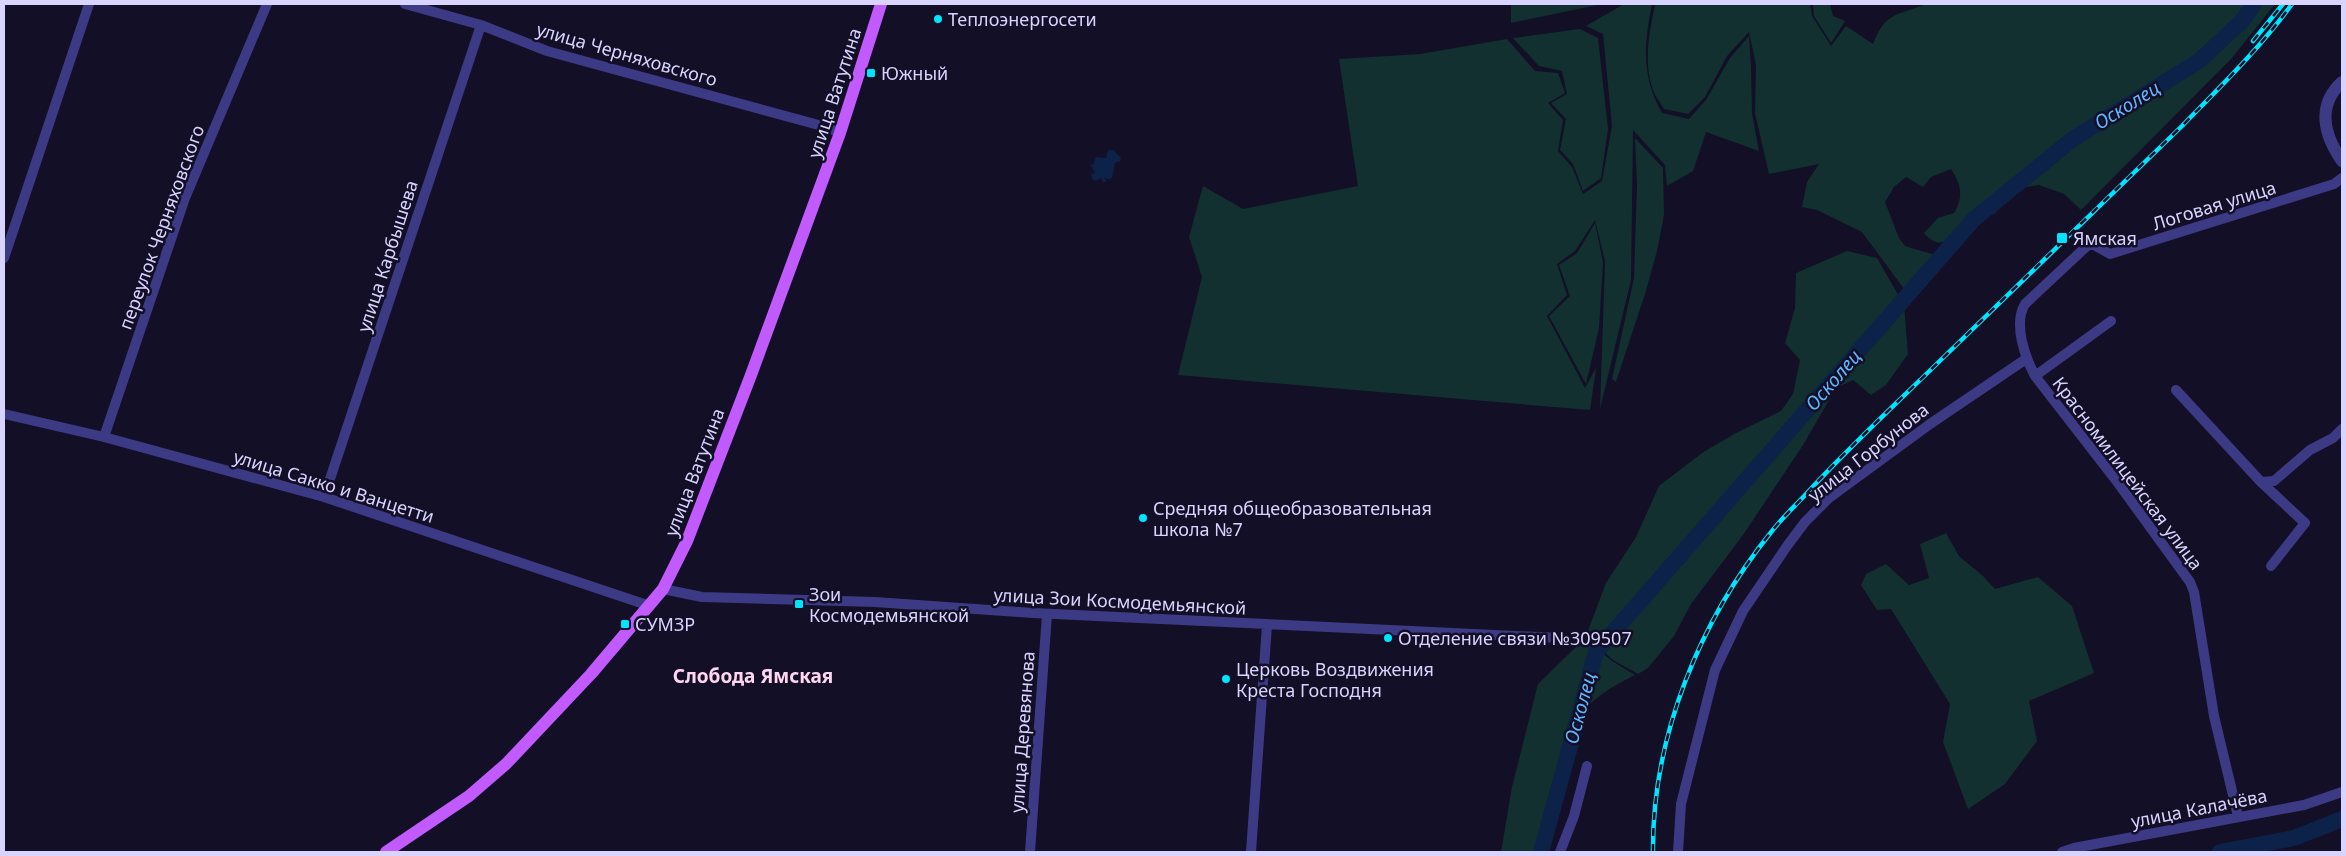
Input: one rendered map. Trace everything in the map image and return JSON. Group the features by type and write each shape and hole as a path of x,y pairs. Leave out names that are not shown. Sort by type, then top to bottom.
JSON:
{"main road":[{"name":"улица Ватутина","path":"386,852 470,796 506,764 591,674 663,589 695,521 840,133 881,4"}],"street":[{"path":"4,258 89,4"},
{"name":"переулок Черняховского","path":"104,437 185,198 267,4"},
{"name":"улица Черняховского","path":"405,4 481,25 547,51 826,127 840,133"},
{"name":"улица Карбышева","path":"324,497 481,25"},
{"path":"2342,82 2329,99 2325,115 2326,129 2331,144 2342,161"},
{"name":"Логовая улица","path":"2026,358 2020,324 2020,311 2088,244 2094,245 2110,254 2334,184 2342,178"},
{"path":"2035,376 2111,321"},
{"name":"Красномилицейская улица","path":"2026,358 2035,376 2118,483 2190,582 2194,592 2214,716 2238,816"},
{"name":"улица Горбунова","path":"1678,852 1681,804 1715,670 1743,611 1787,546 1805,522 1829,498 1848,486 1930,424 2026,358"},
{"path":"2176,390 2261,482 2305,524 2271,566"},
{"name":"улица Сакко и Ванцетти","path":"4,414 104,437 324,497 650,606"},
{"path":"2261,482 2274,481 2310,450 2333,438 2342,429"},
{"name":"улица Зои Космодемьянской","path":"663,589 702,597 875,602 1047,614 1560,638"},
{"name":"улица Деревянова","path":"1030,852 1047,614"},
{"path":"1251,852 1267,625"},
{"path":"1560,852 1574,816 1587,766"},
{"name":"улица Калачёва","path":"2062,852 2238,816 2304,805 2342,792"}],"green space":[{"path":"1511,4 1602,4 1511,23"},
{"path":"1624,4 1652,4 1646,46 1647,73 1650,86 1662,113 1689,119 1706,100 1730,58 1749,36 1752,114 1759,151 1706,132 1693,171 1667,186 1665,165 1633,130 1631,280 1600,409 1605,261 1595,220 1575,251 1557,264 1567,295 1547,316 1585,388 1596,368 1590,410 1178,375 1202,277 1189,237 1203,186 1243,209 1358,186 1339,59 1420,54 1507,39 1535,71 1558,73 1565,93 1548,103 1563,120 1558,151 1572,167 1583,194 1602,181 1612,126 1603,34 1586,26"},
{"path":"1657,4 1810,4 1812,16 1831,46 1846,26 1873,44 1883,26 1893,16 1926,4 2275,4 2232,58 2081,210 2064,194 2039,185 2020,188 1994,214 1980,218 1968,235 1955,236 1946,241 1936,242 1924,233 1938,218 1954,213 1960,196 1957,180 1951,169 1931,177 1923,187 1906,177 1894,187 1885,202 1899,238 1905,246 1935,255 1927,277 1910,297 1862,232 1817,210 1802,207 1807,182 1819,164 1769,174 1755,113 1756,65 1749,32 1727,56 1705,97 1688,114 1664,109 1655,94 1651,82 1648,60 1651,27"},
{"path":"1813,4 1830,4 1833,16 1845,21 1831,43 1814,16"},
{"path":"1580,29 1598,38 1608,129 1601,178 1583,191 1573,164 1560,150 1566,119 1551,103 1567,94 1562,71 1539,66 1513,38"},
{"path":"1635,138 1663,168 1664,215 1657,251 1645,294 1616,382 1612,379 1634,278 1637,185"},
{"path":"1595,223 1603,262 1599,328 1586,384 1549,316 1570,296 1559,265 1577,253"},
{"path":"1847,251 1877,258 1904,305 1908,354 1886,385 1871,395 1853,380 1836,388 1803,445 1743,535 1691,604 1674,636 1648,668 1638,674 1613,660 1586,636 1606,583 1636,537 1659,486 1702,453 1734,434 1781,411 1793,394 1800,360 1785,343 1795,308 1796,273"},
{"path":"1946,533 1959,556 1995,589 2038,577 2072,606 2094,673 2029,701 2037,741 2005,784 1968,809 1943,742 1950,704 1891,609 1877,610 1861,585 1866,574 1886,564 1909,585 1929,578 1920,544"},
{"path":"1585,638 1612,661 1635,675 1611,688 1590,704 1576,727 1549,852 1501,852 1512,787 1538,684"}],"water":[{"path":"1108,150 1113,150 1121,158 1120,161 1115,163 1112,178 1110,178 1112,180 1104,178 1107,181 1103,182 1101,178 1096,181 1092,179 1091,174 1095,173 1090,164 1093,165 1096,157 1106,158"}],"waterway":[{"name":"Осколец","path":"1541,852 1596,652 1974,219 2073,139 2199,61 2242,21 2254,4"},
{"path":"2220,852 2294,838 2342,819"}],"railway":[{"path":"2253,41 2283,4"},
{"path":"1653,852 1655,809 1661,766 1671,723 1685,682 1702,641 1723,603 1746,566 1772,531 1859,439 2182,126 2253,52 2292,4"}],"place":[{"name":"Теплоэнергосети","path":"938,19"},
{"name":"Южный","path":"871,73"},
{"name":"Ямская","path":"2062,238"},
{"name":"Средняя общеобразовательная школа №7","path":"1143,518"},
{"name":"Зои Космодемьянской","path":"799,604"},
{"name":"СУМЗР","path":"625,624"},
{"name":"Отделение связи №309507","path":"1388,638"},
{"name":"Церковь Воздвижения Креста Господня","path":"1226,679"}],"district":[{"name":"Слобода Ямская","path":"753,676"}]}
